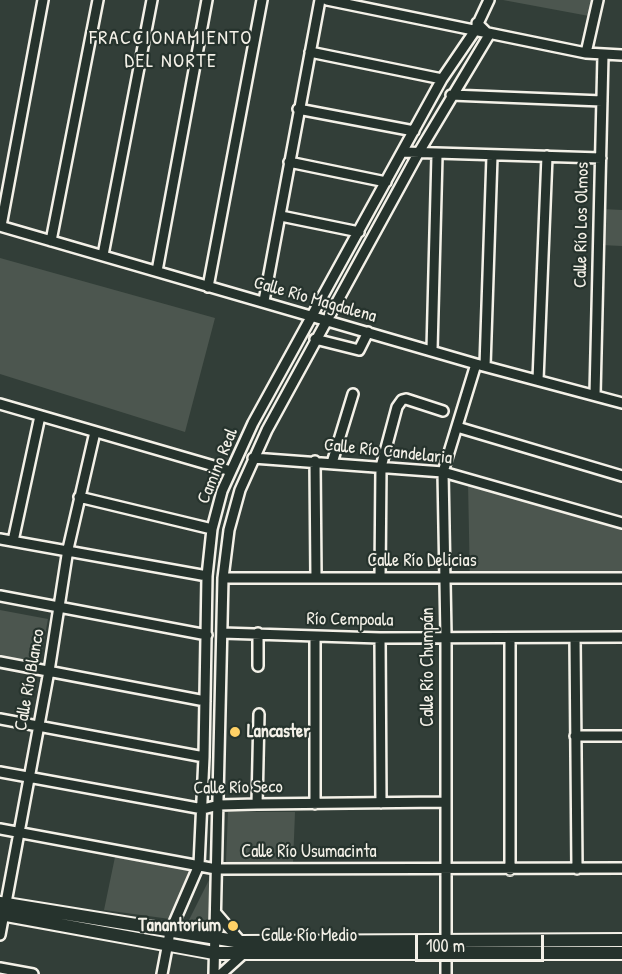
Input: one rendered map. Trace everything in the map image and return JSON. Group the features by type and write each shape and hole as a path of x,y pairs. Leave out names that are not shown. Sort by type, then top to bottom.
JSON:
{"main road":[{"name":"Calle Río Medio","path":"2,909 169,938 214,953 242,955 622,953"},
{"name":"Calle Río Medio","path":"169,938 242,942 445,939 622,940"}],"street":[{"path":"1,226 43,0"},
{"path":"51,241 98,0"},
{"path":"103,255 152,0"},
{"path":"157,271 207,0"},
{"path":"208,287 262,0"},
{"path":"264,301 320,0"},
{"path":"327,0 475,27 489,35 586,53 622,55"},
{"name":"Camino Real","path":"162,974 169,938 199,866 206,714 207,576 212,529 231,471 254,423 402,152 489,0"},
{"path":"586,53 598,0"},
{"name":"Camino Real","path":"214,974 223,579 229,530 253,458 267,430 451,95 489,35"},
{"path":"310,52 442,79"},
{"name":"Calle Río Los Olmos","path":"595,395 603,55"},
{"path":"451,95 602,101"},
{"path":"298,109 414,131"},
{"path":"402,152 437,155 601,158"},
{"path":"432,350 437,155"},
{"name":"Calle Río Chumpán","path":"446,974 444,802 446,636 443,472 480,365 492,156"},
{"path":"538,380 547,156"},
{"path":"289,162 386,182"},
{"path":"281,216 359,232"},
{"name":"Calle Río Magdalena","path":"1,226 480,365 622,403"},
{"path":"315,339 360,350 368,332"},
{"path":"332,462 353,394"},
{"path":"380,578 381,467 397,407 402,400 410,400 443,411"},
{"path":"0,404 231,471"},
{"path":"13,541 40,416"},
{"path":"254,423 267,430"},
{"path":"457,427 622,476"},
{"name":"Calle Río Blanco","path":"0,935 2,909 39,726 68,549 95,432"},
{"name":"Calle Río Candelaria","path":"253,458 332,462 443,472 622,523"},
{"path":"315,461 316,578"},
{"path":"79,497 212,529"},
{"path":"0,539 68,549 207,576"},
{"name":"Calle Río Delicias","path":"223,579 622,578"},
{"path":"0,596 207,635"},
{"name":"Río Cempoala","path":"222,633 380,638 622,637"},
{"path":"258,633 258,666"},
{"path":"315,637 315,804"},
{"path":"380,638 381,803"},
{"path":"510,638 510,870"},
{"path":"575,638 577,869"},
{"path":"0,662 205,701"},
{"path":"205,672 222,672"},
{"path":"206,714 221,713"},
{"path":"257,804 259,714"},
{"path":"0,719 204,757"},
{"path":"575,736 622,736"},
{"name":"Calle Río Seco","path":"0,772 202,809 219,805 444,802"},
{"name":"Calle Río Usumacinta","path":"0,829 216,869 622,868"},
{"path":"216,913 242,942"},
{"path":"221,974 242,955"},
{"path":"0,968 33,974"}],"shaded area":[{"path":"503,0 595,0 589,16"},
{"path":"602,209 622,210 622,246 601,245"},
{"path":"0,258 215,318 185,432 0,374"},
{"path":"468,482 622,528 622,584 470,584"},
{"path":"0,610 48,619 38,671 0,664"},
{"path":"228,812 295,812 293,864 226,862"},
{"path":"115,857 189,870 170,919 104,910"},
{"path":"212,874 210,930 186,926"}],"place":[{"name":"Lancaster","path":"235,732"},
{"name":"Tanantorium","path":"233,926"}],"district":[{"name":"FRACCIONAMIENTO DEL NORTE","path":"171,50"}]}
